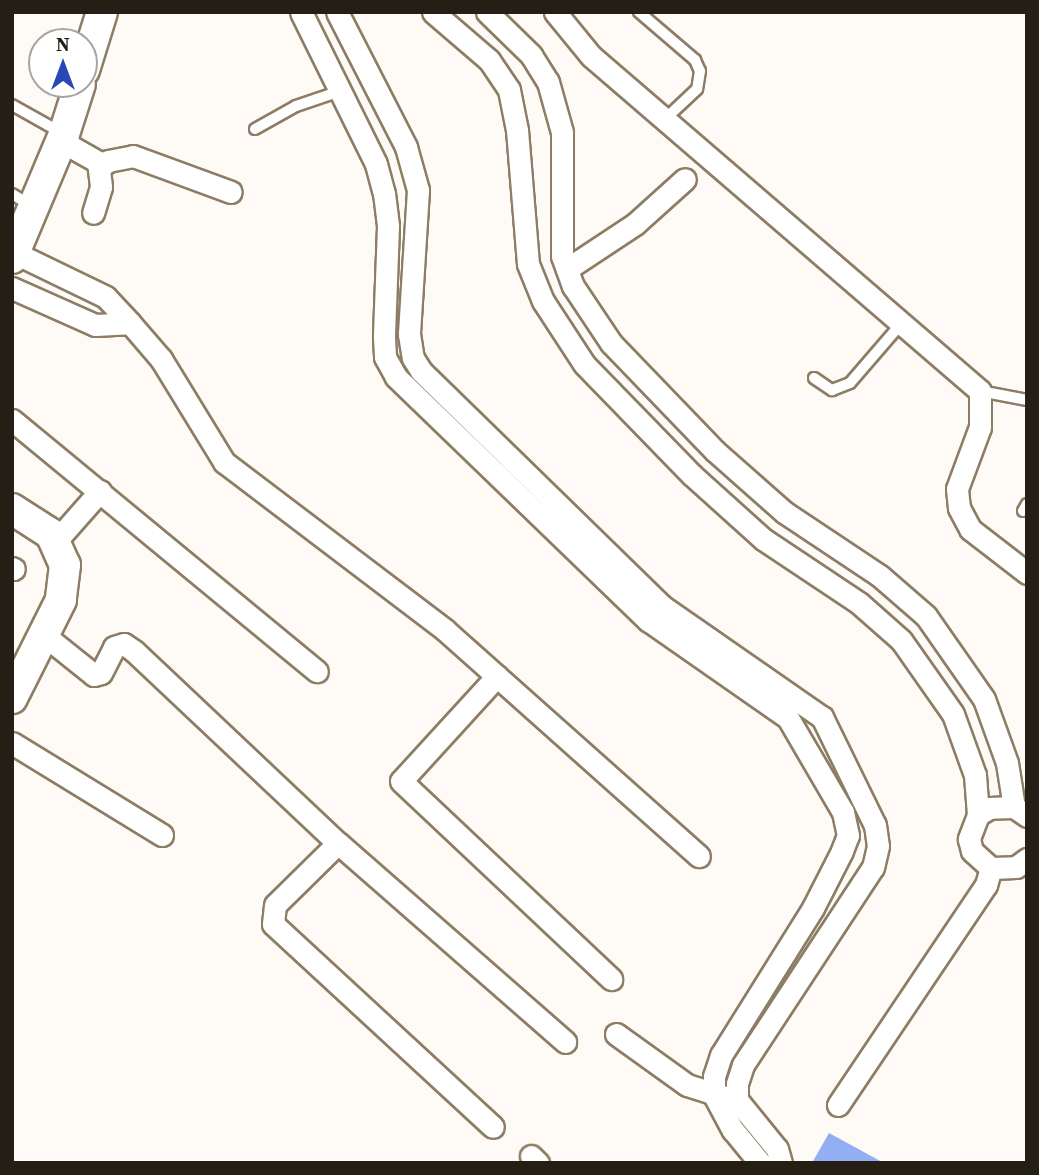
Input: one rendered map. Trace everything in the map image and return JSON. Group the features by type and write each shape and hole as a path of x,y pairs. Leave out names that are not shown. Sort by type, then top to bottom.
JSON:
{"street":[{"path":"300,12 376,164 388,226 385,357 396,377 439,407 662,606 711,655 788,718 843,812 848,835 813,908 721,1055 714,1076 714,1095 733,1130 761,1163"},
{"path":"337,12 406,147 418,190 409,334 413,358 439,407"},
{"path":"433,12 489,60 509,90 517,131 520,201 528,264 543,302 608,392 763,539 859,603 901,640 953,714 975,775 978,815 970,839 972,851 991,868 1023,868"},
{"path":"555,12 591,56 899,326 980,391 980,427 957,489 959,508 970,529 1027,573"},
{"path":"467,41 491,17 531,55 558,108 564,160 559,200 567,269 611,343 634,369 784,512 880,576 926,616 958,656 984,699 1007,764 1020,812"},
{"path":"76,98 63,138 23,200 13,255 106,297 162,359 224,462 445,631 699,856"},
{"path":"362,137 393,122"},
{"path":"63,138 98,162 101,187 93,212"},
{"path":"99,168 108,161 133,156 231,192"},
{"path":"567,269 635,225 685,179"},
{"path":"520,201 559,200"},
{"path":"12,289 95,325 130,323"},
{"path":"608,392 634,369"},
{"path":"12,420 317,671"},
{"path":"55,542 100,491"},
{"path":"12,509 37,521 55,542 65,565 63,589 44,635 12,698"},
{"path":"901,640 926,616"},
{"path":"44,635 94,675 101,673 114,647 124,644 338,843 565,1042"},
{"path":"711,655 822,717 876,825 878,846 873,867 743,1065 737,1100"},
{"path":"497,676 401,781 611,979"},
{"path":"12,743 162,835"},
{"path":"978,815 1001,805 1020,812"},
{"path":"338,843 275,905 274,924 493,1127"},
{"path":"838,1105 986,885 991,868"},
{"path":"813,908 834,925"},
{"path":"616,1034 687,1085 737,1100 777,1149 781,1163"}],"lane":[{"path":"639,12 695,60 700,71 697,89 664,120"},
{"path":"255,129 296,106 340,91"},
{"path":"12,105 63,138"},
{"path":"814,378 832,390 850,383 899,326"},
{"path":"980,391 1027,401"}],"water":[{"path":"829,1133 884,1163 812,1163"}]}
